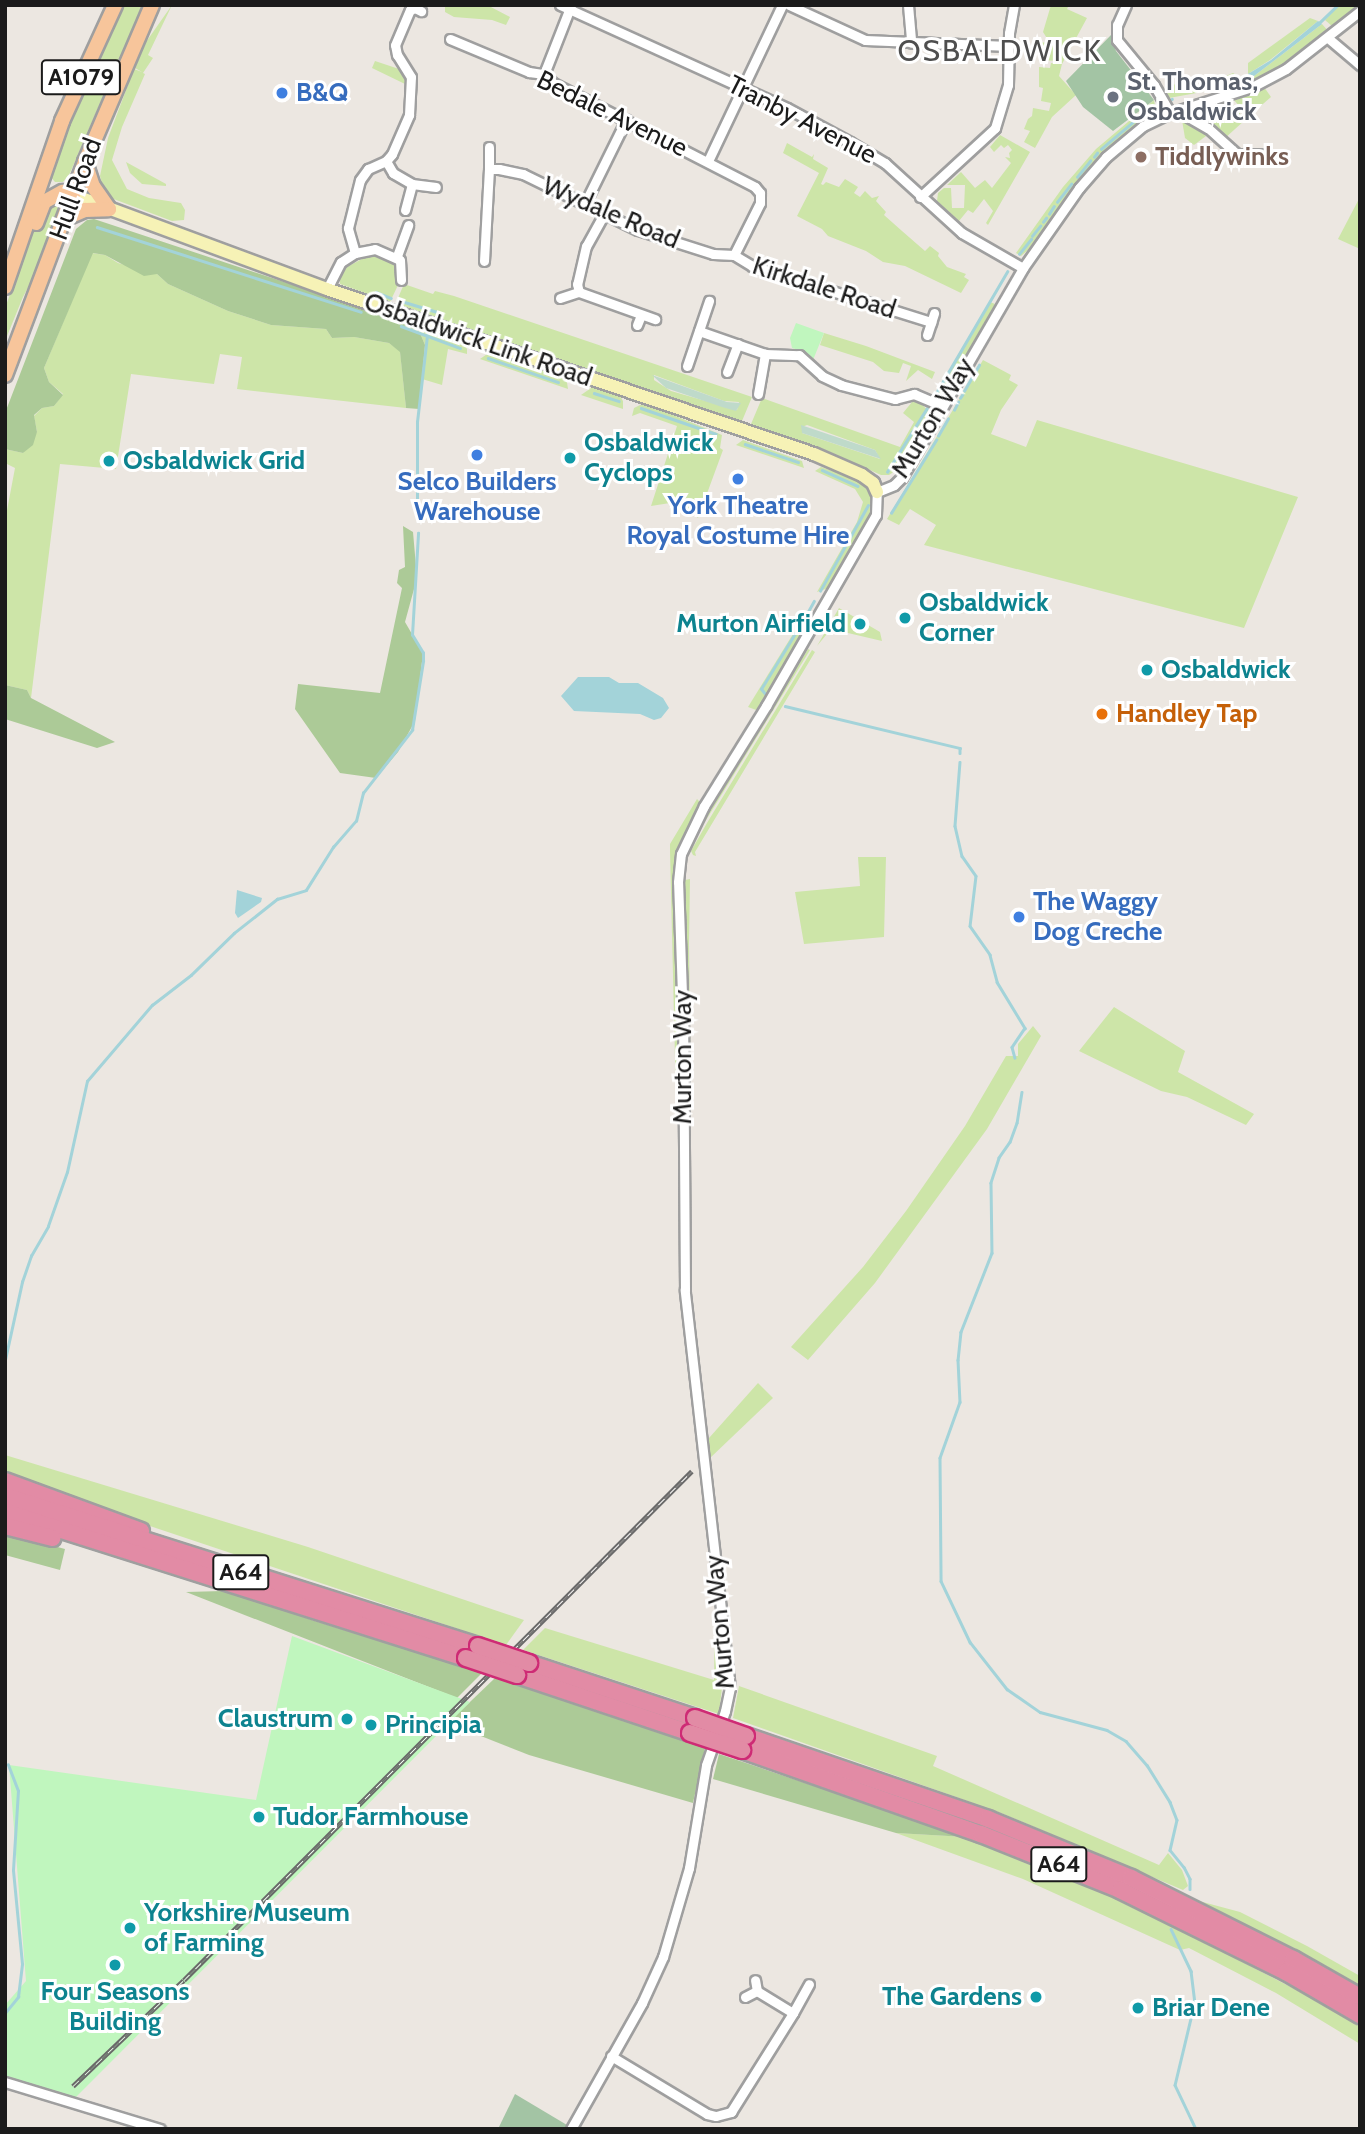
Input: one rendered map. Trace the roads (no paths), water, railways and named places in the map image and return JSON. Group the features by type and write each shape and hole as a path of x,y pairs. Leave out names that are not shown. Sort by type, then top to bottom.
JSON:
{"highway":[{"path":"5,1481 138,1530 192,1556"},
{"name":"A64","path":"5,1496 478,1646 523,1669"},
{"name":"A64","path":"5,1512 89,1541 466,1658 523,1669 744,1743 988,1819 1131,1878 1281,1952 1360,1997"},
{"path":"5,1526 50,1538 89,1541"},
{"name":"A64","path":"744,1743 1120,1890 1286,1972 1360,2015"}],"main road":[{"name":"Hull Road","path":"5,286 42,174 72,97 115,5"},
{"name":"Hull Road","path":"5,374 66,218 63,191 85,162 152,5"},
{"path":"63,191 62,184 85,162 93,186 110,209"},
{"path":"42,174 63,191"},
{"path":"5,296 44,202 63,191"},
{"path":"44,202 57,201 66,218 85,210 110,209"},
{"path":"5,348 33,301"}],"street":[{"path":"708,161 782,5"},
{"path":"789,5 865,40 1010,46"},
{"path":"908,5 911,43"},
{"path":"920,197 995,128 1007,93 1014,5"},
{"path":"1126,5 1117,25 1118,40 1172,110 1208,128 1237,154 1259,154 1271,161"},
{"path":"544,74 567,7"},
{"name":"Tranby Avenue","path":"567,7 823,126 885,163 962,233 1020,267"},
{"path":"355,253 348,228 360,180 368,169 386,161 399,143 409,116 411,77 397,55 395,45 410,10 421,11"},
{"name":"Murton Way","path":"571,2129 652,1983 676,1917 689,1868 706,1765 725,1712 730,1688 685,1290 683,1011 678,881 681,854 704,806 791,665 876,515 877,492 898,481 935,402 1020,267 1054,221 1106,157 1143,126 1172,110 1252,87 1286,69 1360,10"},
{"path":"1328,38 1360,65"},
{"name":"Bedale Avenue","path":"450,39 529,72 544,74 553,83 755,187 760,193 760,203"},
{"path":"585,203 626,120"},
{"path":"484,261 490,251 488,147"},
{"path":"386,161 393,173 412,184 436,187"},
{"name":"Wydale Road","path":"489,169 523,174 646,233 713,254 734,255"},
{"path":"405,210 412,184"},
{"name":"Osbaldwick Link Road","path":"63,191 327,289 814,454 862,475 873,483 877,492"},
{"name":"Kirkdale Road","path":"760,203 734,255 752,266 933,317 927,335"},
{"path":"579,292 577,284 586,246 604,214"},
{"path":"397,256 408,225"},
{"path":"327,289 341,262 355,253 375,249 397,256 402,266 401,280"},
{"path":"561,298 579,292 655,319"},
{"path":"687,366 709,301"},
{"path":"637,325 641,315"},
{"path":"699,331 765,354 799,355 822,376 841,385 895,399 914,394 935,402"},
{"path":"727,372 738,344"},
{"path":"758,394 765,354"},
{"path":"755,1980 757,1992"},
{"path":"611,2056 707,2113 723,2116 737,2105 809,1984"},
{"path":"757,1992 793,2013"},
{"path":"746,1997 757,1992"},
{"path":"5,2082 160,2129"}],"water":[{"path":"1318,21 1322,24 1250,79 1248,74 1271,60"},
{"path":"578,677 609,677 619,683 638,683 663,698 669,708 661,718 654,720 640,714 574,711 561,696"},
{"path":"237,890 262,898 261,902 238,918 235,913"}],"waterway":[{"path":"1318,24 1338,5"},
{"path":"1101,149 1147,110 1172,99"},
{"path":"1094,157 1097,153"},
{"path":"1077,177 1090,161"},
{"path":"1057,202 1071,184"},
{"path":"1049,214 1054,206"},
{"path":"1043,222 1046,218"},
{"path":"1032,236 1040,226"},
{"path":"97,227 361,312"},
{"path":"1019,254 1031,239"},
{"path":"935,395 1007,272"},
{"path":"376,292 391,298"},
{"path":"398,300 435,311"},
{"path":"401,326 460,348"},
{"path":"417,518 417,422 427,336"},
{"path":"488,358 558,382"},
{"path":"964,391 979,365"},
{"path":"594,393 619,401"},
{"path":"954,410 958,402"},
{"path":"641,408 716,434"},
{"path":"887,472 927,408"},
{"path":"938,436 948,419"},
{"path":"891,513 936,440"},
{"path":"745,444 798,462"},
{"path":"822,470 858,486"},
{"path":"820,591 868,505"},
{"path":"5,1360 22,1282 31,1256 48,1226 67,1172 87,1081 152,1005 191,975 234,933 277,899 306,890 333,847 356,821 363,793 412,730 423,661 423,653 412,635 418,533"},
{"path":"805,617 814,601"},
{"path":"765,694 761,689 802,622"},
{"path":"785,706 960,748 960,753"},
{"path":"960,762 955,826 962,856 976,876 970,926 990,955 997,982 1025,1028 1012,1047 1015,1058"},
{"path":"1022,1092 1017,1123 1010,1142 999,1158 991,1183 992,1253 961,1332 958,1360 960,1402 940,1458 941,1581 970,1642 1007,1689 1040,1712 1107,1730 1126,1741 1147,1765 1170,1802 1177,1820 1170,1850 1184,1867 1190,1879 1190,1889"},
{"path":"5,2013 18,1997 22,1964 13,1870 18,1791 8,1765"},
{"path":"1171,1929 1191,1971 1195,2002 1175,2085 1196,2129"},
{"path":"125,2124 142,2129"}],"railway":[{"path":"73,2086 184,1980 692,1471"}],"place":[{"name":"B&Q","path":"282,93"},
{"name":"St. Thomas, Osbaldwick","path":"1113,97"},
{"name":"Tiddlywinks","path":"1141,157"},
{"name":"Selco Builders Warehouse","path":"477,455"},
{"name":"Osbaldwick Cyclops","path":"570,458"},
{"name":"Osbaldwick Grid","path":"109,461"},
{"name":"York Theatre Royal Costume Hire","path":"738,479"},
{"name":"Osbaldwick Corner","path":"905,618"},
{"name":"Murton Airfield","path":"860,624"},
{"name":"Osbaldwick","path":"1147,670"},
{"name":"Handley Tap","path":"1102,714"},
{"name":"The Waggy Dog Creche","path":"1019,917"},
{"name":"Claustrum","path":"347,1719"},
{"name":"Principia","path":"371,1725"},
{"name":"Tudor Farmhouse","path":"259,1817"},
{"name":"Yorkshire Museum of Farming","path":"130,1928"},
{"name":"Four Seasons Building","path":"115,1965"},
{"name":"The Gardens","path":"1036,1997"},
{"name":"Briar Dene","path":"1138,2008"}],"district":[{"name":"OSBALDWICK","path":"1000,51"}]}
